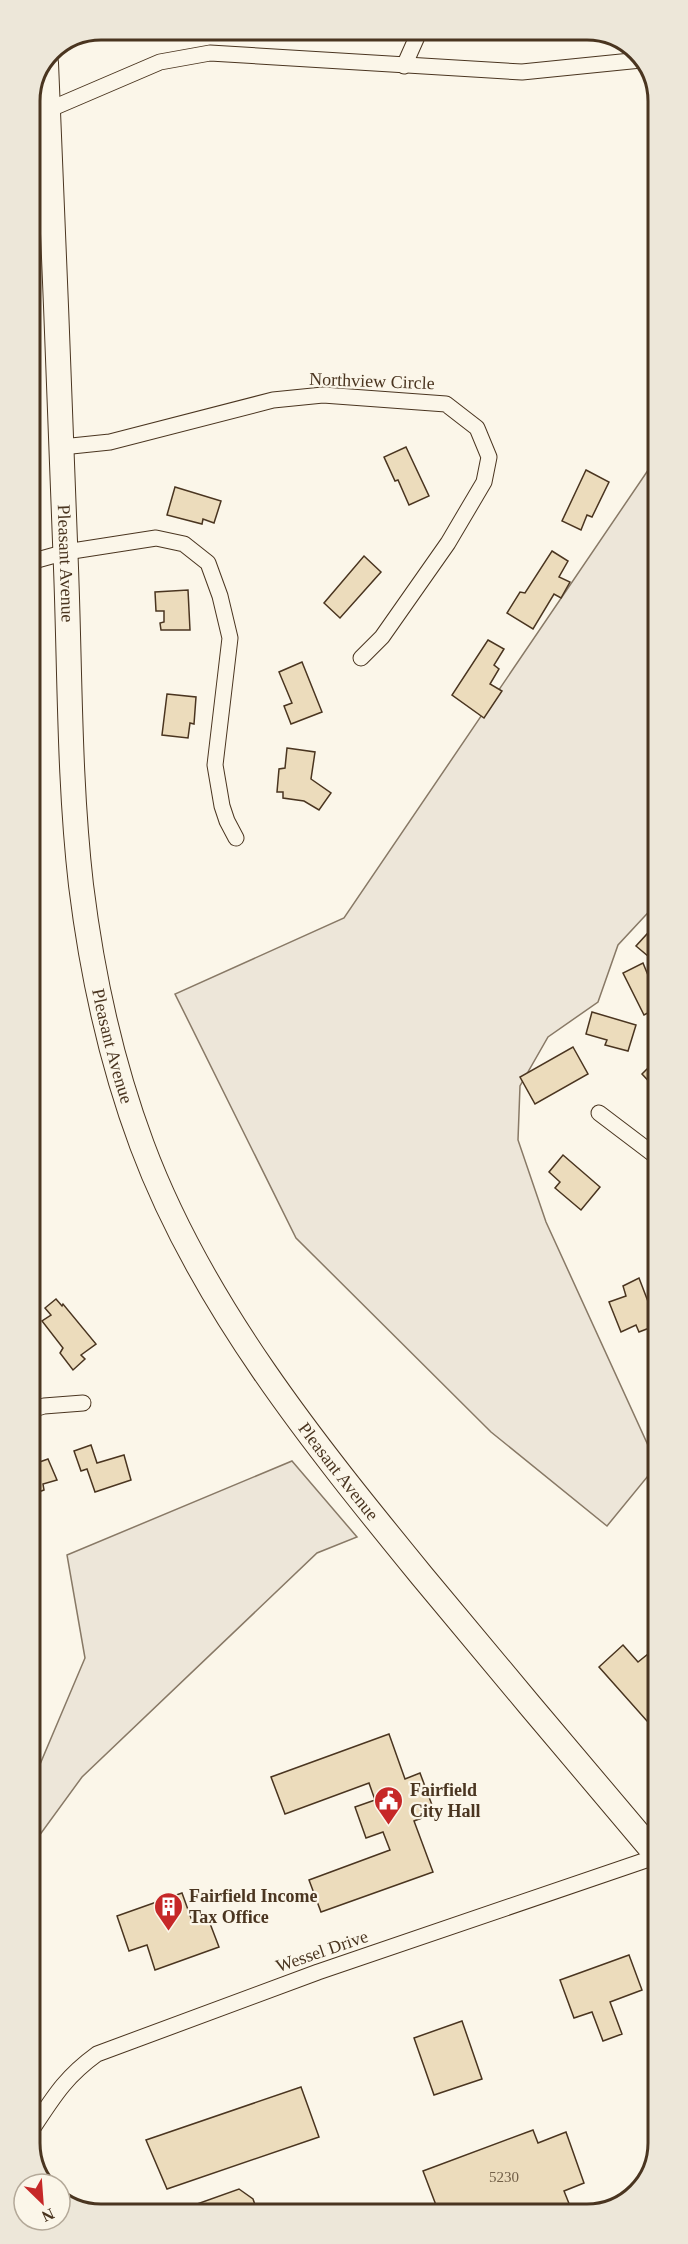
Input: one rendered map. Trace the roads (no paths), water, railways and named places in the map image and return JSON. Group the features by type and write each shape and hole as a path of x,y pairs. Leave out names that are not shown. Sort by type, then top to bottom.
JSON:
{"main road":[{"name":"Pleasant Avenue","path":"40,104 42,87"},
{"name":"Pleasant Avenue","path":"40,126 62,447 76,825 81,882 91,956 117,1068 143,1147 179,1227 219,1301 289,1407 366,1507 648,1845"}],"street":[{"path":"404,66 415,41"},
{"path":"40,111 160,63 210,53 522,72 632,61"},
{"name":"Northview Circle","path":"62,447 110,442 283,399 323,394 446,404 477,428 489,457 484,482 442,552 382,637 361,658"},
{"path":"40,559 66,552 156,538 184,544 208,563 220,596 230,638 215,765 222,806 236,838"},
{"path":"599,1113 648,1150"},
{"path":"40,1407 83,1403"},
{"name":"Wessel Drive","path":"40,2117 71,2075 97,2054 307,1976 648,1859"}],"place":[{"name":"Fairfield City Hall","path":"389,1826"},
{"name":"Fairfield Income Tax Office","path":"168,1932"}]}
